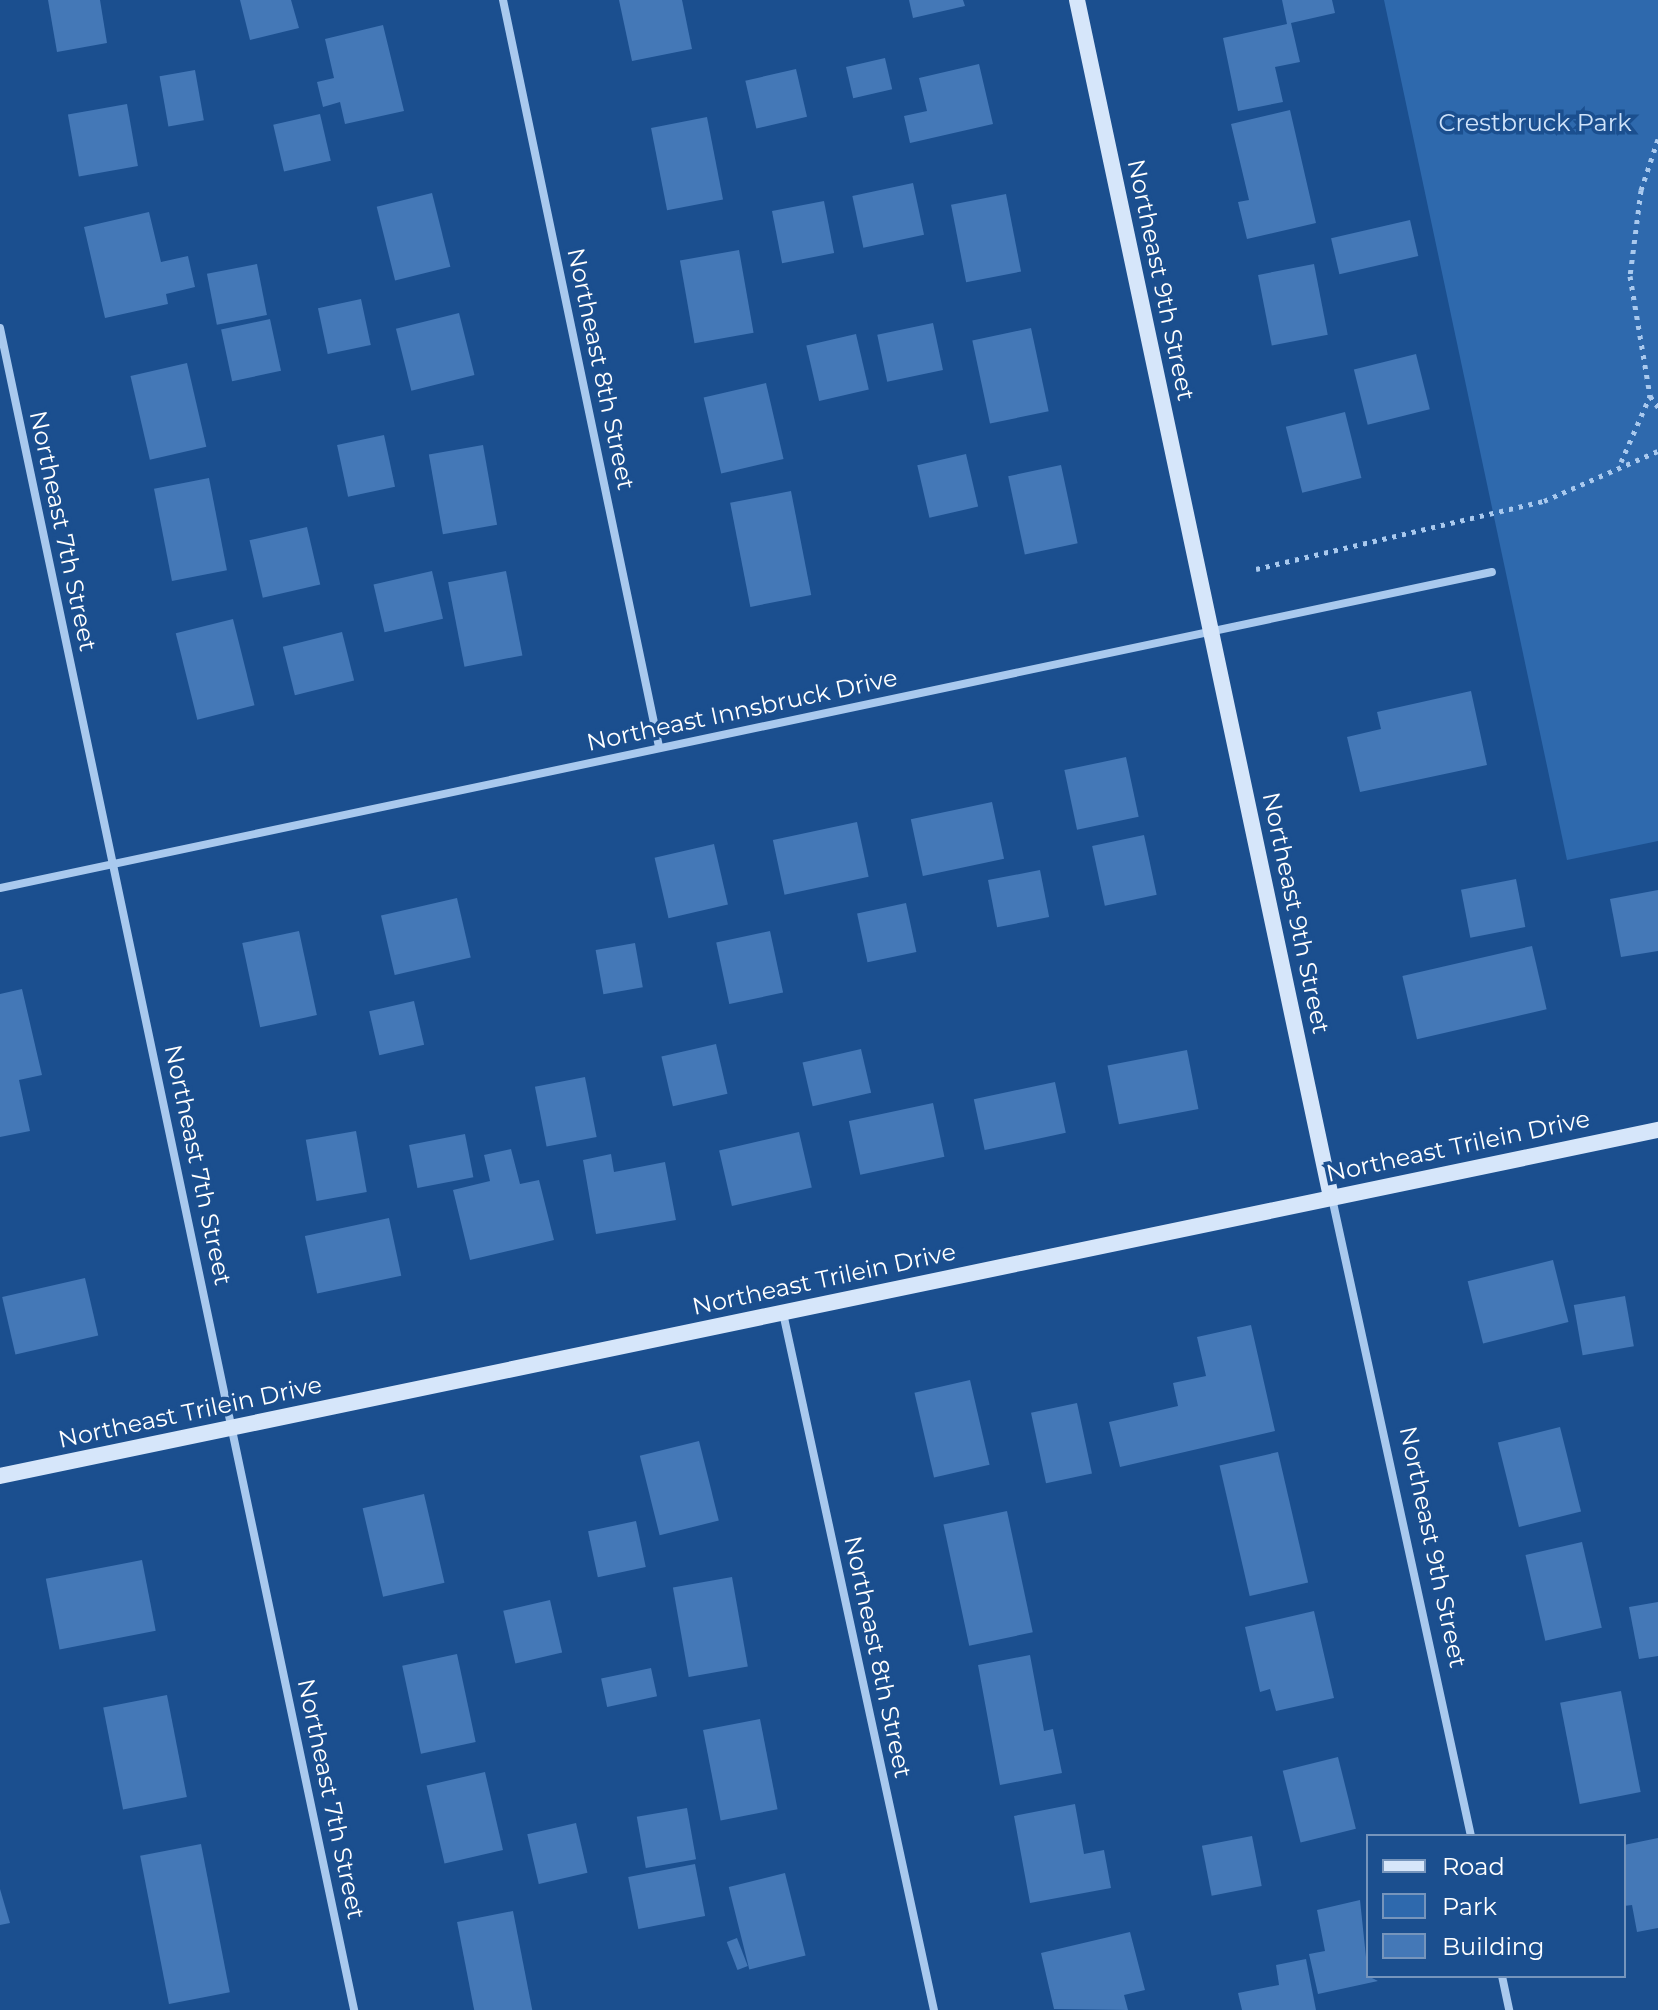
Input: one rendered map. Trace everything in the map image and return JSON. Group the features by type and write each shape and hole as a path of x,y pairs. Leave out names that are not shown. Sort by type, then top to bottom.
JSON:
{"street":[{"name":"Northeast 8th Street","path":"503,0 659,747"},
{"name":"Northeast 9th Street","path":"1077,0 1331,1197 1471,1834"},
{"name":"Northeast 7th Street","path":"0,328 354,2010"},
{"name":"Northeast Innsbruck Drive","path":"0,888 1492,572"},
{"name":"Northeast Trilein Drive","path":"0,1476 1658,1130"},
{"name":"Northeast 8th Street","path":"783,1312 934,2010"},
{"path":"1502,1978 1509,2010"}],"path":[{"path":"1658,139 1631,244 1633,311 1650,396 1658,407"},
{"path":"1621,463 1650,396"},
{"path":"1256,569 1544,501 1621,463 1658,451"}],"green space":[{"name":"Crestbruck Park","path":"1384,0 1658,0 1658,841 1567,860"}],"building":[{"path":"48,0 100,0 107,43 57,52"},
{"path":"240,0 291,0 299,28 250,40"},
{"path":"619,0 682,0 692,49 632,61"},
{"path":"909,0 963,0 965,6 913,18"},
{"path":"1282,0 1332,0 1335,13 1291,23 1300,62 1275,67 1283,102 1238,111 1223,38 1287,24"},
{"path":"383,25 404,111 345,124 340,102 323,107 317,82 334,78 325,39"},
{"path":"885,58 892,89 853,98 846,67"},
{"path":"979,64 993,124 910,143 904,116 927,111 919,78"},
{"path":"796,69 807,117 756,128 745,81"},
{"path":"195,70 204,120 168,126 160,76"},
{"path":"127,104 138,166 79,176 68,114"},
{"path":"1290,110 1316,223 1247,239 1238,202 1249,200 1231,124"},
{"path":"320,114 331,161 284,172 273,125"},
{"path":"707,117 723,199 667,210 651,128"},
{"path":"913,183 924,235 863,248 852,196"},
{"path":"432,193 450,267 395,281 377,207"},
{"path":"1006,194 1021,272 966,282 951,205"},
{"path":"824,201 834,253 782,263 772,211"},
{"path":"149,212 161,262 188,256 195,287 166,294 168,304 105,318 84,227"},
{"path":"1410,220 1418,256 1339,274 1331,238"},
{"path":"739,250 754,333 694,343 680,260"},
{"path":"257,264 267,315 217,325 207,274"},
{"path":"1314,264 1328,335 1272,346 1258,275"},
{"path":"361,299 371,345 328,354 318,308"},
{"path":"459,313 474,375 411,391 396,329"},
{"path":"270,319 281,371 232,381 221,329"},
{"path":"933,323 943,370 887,382 877,335"},
{"path":"1031,328 1049,411 990,424 972,340"},
{"path":"856,334 869,390 819,401 806,345"},
{"path":"1416,354 1430,409 1368,425 1354,369"},
{"path":"187,363 206,447 150,460 130,376"},
{"path":"766,383 784,459 721,473 704,397"},
{"path":"1345,412 1361,478 1302,493 1286,427"},
{"path":"384,435 395,487 348,497 337,445"},
{"path":"483,445 497,525 443,534 429,455"},
{"path":"966,454 978,507 929,518 917,465"},
{"path":"1061,465 1078,543 1025,554 1008,476"},
{"path":"209,478 227,570 172,581 154,489"},
{"path":"791,491 811,595 750,607 730,503"},
{"path":"307,527 320,584 263,598 250,540"},
{"path":"432,571 443,619 385,632 374,584"},
{"path":"506,571 522,655 464,667 448,582"},
{"path":"233,619 255,705 197,720 176,633"},
{"path":"342,632 354,681 295,695 283,647"},
{"path":"1471,691 1487,765 1360,792 1347,737 1381,729 1377,712"},
{"path":"1126,757 1139,817 1077,830 1064,770"},
{"path":"992,802 1004,859 923,876 911,819"},
{"path":"857,822 869,877 785,895 773,840"},
{"path":"1144,835 1157,895 1105,906 1092,846"},
{"path":"714,844 728,904 669,918 655,858"},
{"path":"1040,870 1049,917 997,927 988,880"},
{"path":"1516,879 1525,927 1470,938 1461,890"},
{"path":"1658,890 1658,951 1621,957 1610,899"},
{"path":"457,898 471,957 395,975 381,916"},
{"path":"906,903 916,952 867,962 857,913"},
{"path":"299,931 317,1015 260,1027 242,943"},
{"path":"770,931 783,993 729,1004 716,942"},
{"path":"635,943 643,987 603,994 596,950"},
{"path":"1532,946 1547,1009 1417,1039 1402,976"},
{"path":"22,989 42,1075 19,1080 30,1131 0,1137 0,994"},
{"path":"414,1001 424,1045 379,1055 369,1011"},
{"path":"716,1044 727,1094 673,1106 661,1057"},
{"path":"861,1049 871,1093 813,1106 803,1062"},
{"path":"1187,1050 1198,1109 1119,1124 1107,1065"},
{"path":"585,1077 597,1137 547,1147 535,1087"},
{"path":"1055,1082 1066,1133 985,1150 974,1099"},
{"path":"933,1103 944,1157 860,1175 849,1121"},
{"path":"356,1131 367,1192 317,1201 306,1140"},
{"path":"799,1132 812,1188 732,1206 719,1150"},
{"path":"465,1134 473,1177 417,1188 409,1145"},
{"path":"511,1149 520,1184 539,1180 554,1240 470,1260 453,1190 490,1181 484,1155"},
{"path":"611,1154 614,1172 665,1162 676,1220 596,1234 583,1160"},
{"path":"389,1218 401,1276 317,1294 305,1236"},
{"path":"1553,1260 1568,1322 1483,1343 1468,1281"},
{"path":"85,1278 98,1335 15,1355 2,1297"},
{"path":"1625,1296 1634,1346 1583,1355 1574,1305"},
{"path":"1251,1325 1275,1431 1120,1467 1109,1422 1178,1406 1173,1383 1206,1376 1197,1337"},
{"path":"970,1380 990,1465 934,1478 914,1393"},
{"path":"1077,1403 1092,1473 1046,1483 1031,1413"},
{"path":"1560,1427 1581,1511 1519,1527 1498,1442"},
{"path":"699,1441 719,1521 660,1535 640,1456"},
{"path":"1278,1452 1308,1583 1250,1596 1220,1465"},
{"path":"424,1494 444,1583 383,1597 363,1508"},
{"path":"1007,1511 1033,1632 969,1646 943,1525"},
{"path":"636,1521 646,1567 598,1577 588,1531"},
{"path":"1582,1542 1602,1628 1545,1641 1525,1555"},
{"path":"142,1560 156,1631 60,1649 46,1579"},
{"path":"732,1577 748,1667 689,1677 673,1587"},
{"path":"550,1600 562,1653 515,1663 503,1611"},
{"path":"1658,1602 1658,1656 1639,1659 1629,1607"},
{"path":"1314,1611 1334,1698 1276,1711 1270,1689 1260,1692 1245,1627"},
{"path":"457,1654 476,1742 421,1754 402,1666"},
{"path":"1030,1655 1044,1731 1053,1729 1062,1773 1000,1785 978,1665"},
{"path":"651,1668 657,1696 607,1707 601,1679"},
{"path":"1621,1691 1641,1792 1580,1804 1560,1703"},
{"path":"167,1695 187,1797 123,1809 103,1707"},
{"path":"760,1719 778,1809 721,1820 703,1730"},
{"path":"1338,1757 1356,1829 1301,1843 1283,1771"},
{"path":"485,1772 503,1850 445,1863 427,1785"},
{"path":"1075,1804 1084,1854 1104,1850 1111,1888 1030,1903 1014,1816"},
{"path":"687,1808 696,1859 646,1868 637,1817"},
{"path":"576,1823 587,1873 539,1884 527,1834"},
{"path":"1252,1836 1262,1886 1212,1896 1202,1846"},
{"path":"1658,1838 1658,1928 1637,1932 1632,1905 1626,1906 1626,1845"},
{"path":"201,1844 230,1992 169,2004 140,1856"},
{"path":"695,1864 705,1916 638,1929 628,1877"},
{"path":"785,1873 806,1955 749,1970 729,1887"},
{"path":"0,1889 10,1923 0,1925"},
{"path":"1360,1900 1366,1978 1378,1981 1318,1994 1309,1954 1325,1951 1317,1910"},
{"path":"513,1911 532,2010 474,2010 457,1922"},
{"path":"1130,1932 1145,1990 1124,1995 1128,2010 1054,2009 1041,1953"},
{"path":"737,1938 748,1966 737,1970 727,1942"},
{"path":"1306,1959 1316,2010 1242,2010 1238,1993 1279,1985 1276,1965"}]}
